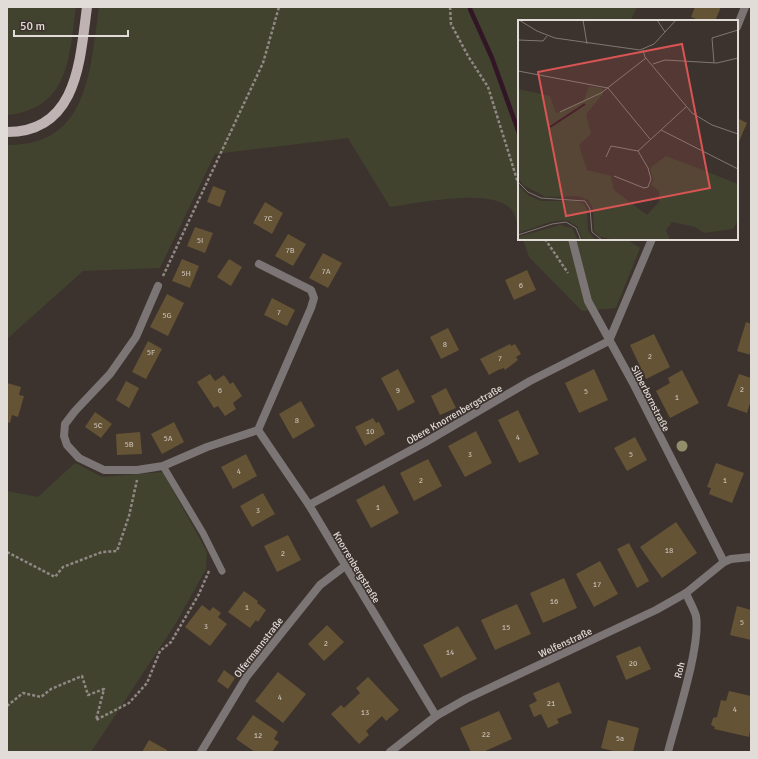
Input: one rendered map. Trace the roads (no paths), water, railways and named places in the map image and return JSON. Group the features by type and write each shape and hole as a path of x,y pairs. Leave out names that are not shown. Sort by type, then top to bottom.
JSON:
{"main road":[{"path":"7,132 24,130 44,122 58,110 70,94 77,74 87,7"}],"street":[{"path":"738,24 745,7"},
{"name":"Silberbornstraße","path":"572,240 588,301 633,383 724,562"},
{"path":"609,340 652,240"},
{"path":"158,286 136,337 110,374 75,411 65,424 64,436 67,445 80,458 104,470 137,470 163,466 207,447 258,430 314,298 311,290 259,264"},
{"name":"Obere Knorrenbergstraße","path":"309,505 424,443 530,382 609,340"},
{"name":"Knorrenbergstraße","path":"258,430 309,505 436,716"},
{"name":"Welfenstraße","path":"390,752 436,716 466,699 656,610 686,593 724,562 731,559 751,557"},
{"name":"Olfermannstraße","path":"201,752 247,676 320,585 345,566"},
{"name":"Roh","path":"668,752 693,655 696,631 696,616 686,593"}],"lane":[{"path":"163,466 222,571"}],"waterway":[{"path":"470,9 492,58 518,130"}]}
